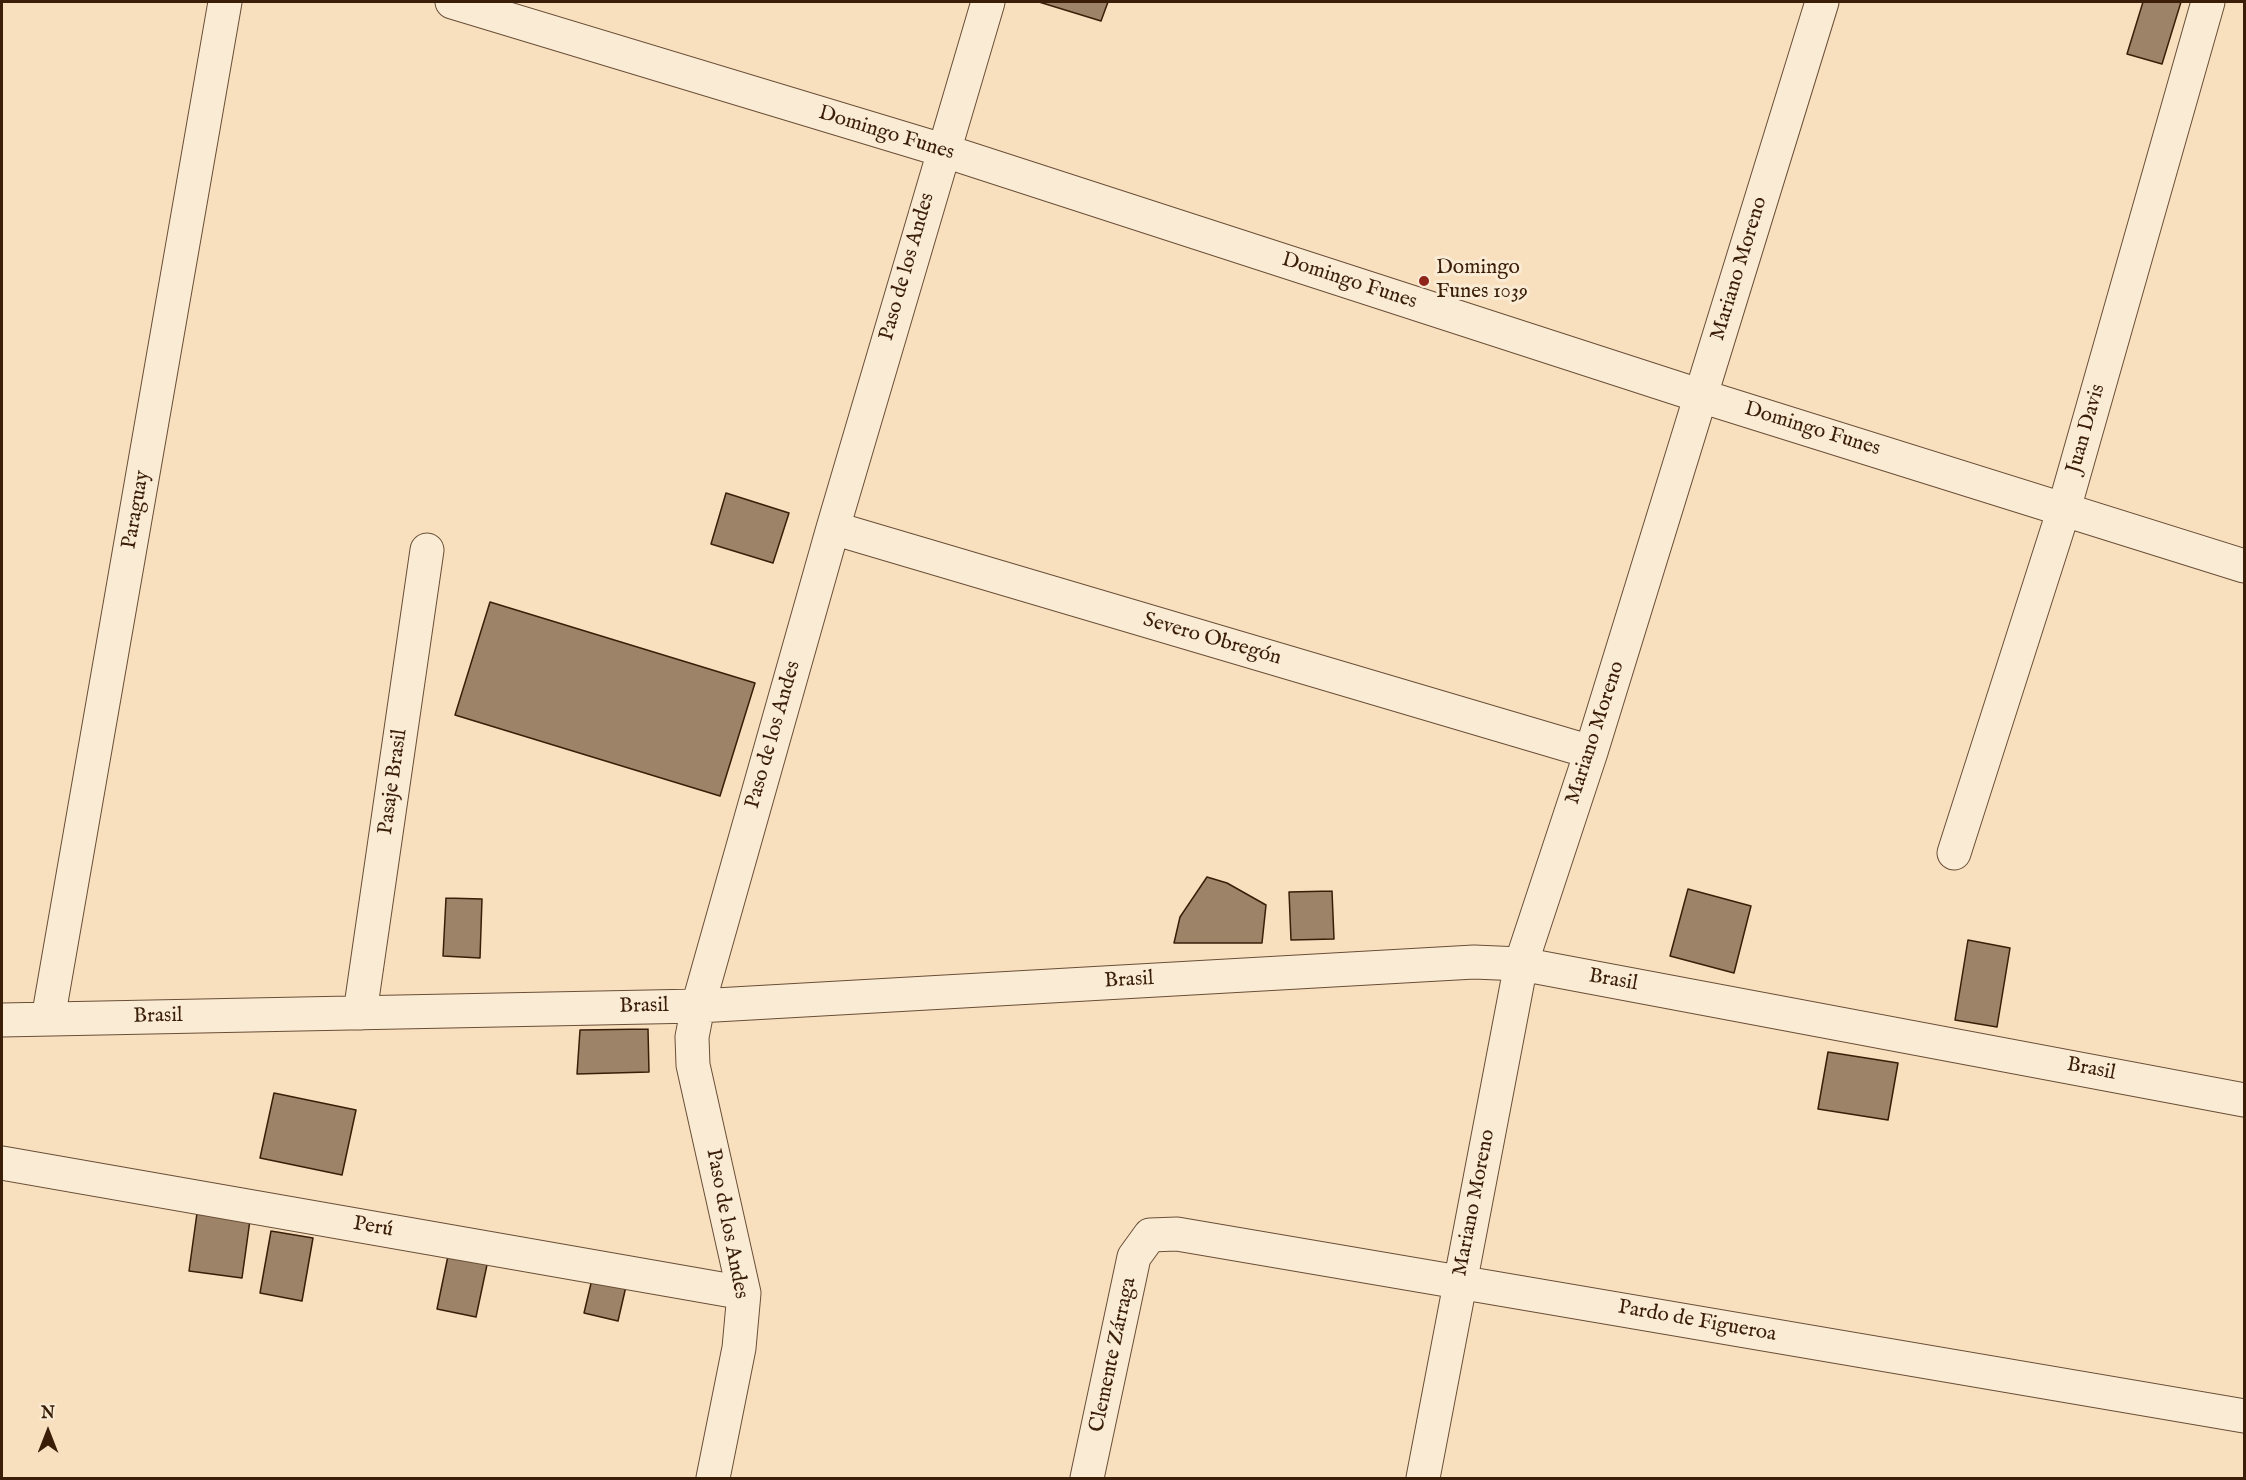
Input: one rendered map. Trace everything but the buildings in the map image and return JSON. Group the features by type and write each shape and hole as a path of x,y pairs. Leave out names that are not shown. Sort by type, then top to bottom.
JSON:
{"street":[{"name":"Paraguay","path":"48,1019 225,2"},
{"name":"Domingo Funes","path":"452,2 942,150 1701,396 2244,566"},
{"name":"Paso de los Andes","path":"712,1479 739,1348 744,1293 693,1065 692,1037 698,1006 833,528 942,150 988,2"},
{"name":"Juan Davis","path":"1954,853 2064,509 2208,2"},
{"name":"Mariano Moreno","path":"1423,1479 1521,964 1591,752 1701,396 1814,4"},
{"name":"Severo Obregón","path":"833,528 1591,752"},
{"name":"Pasaje Brasil","path":"360,1013 427,550"},
{"name":"Brasil","path":"2,1020 698,1006 1462,962 1521,964 2244,1100"},
{"name":"Perú","path":"2,1164 744,1293"},
{"name":"Pardo de Figueroa","path":"1150,1235 1177,1234 2244,1416"},
{"name":"Clemente Zárraga","path":"1088,1479 1134,1257 1150,1235"}],"place":[{"name":"Domingo Funes 1039","path":"1424,281"}]}
